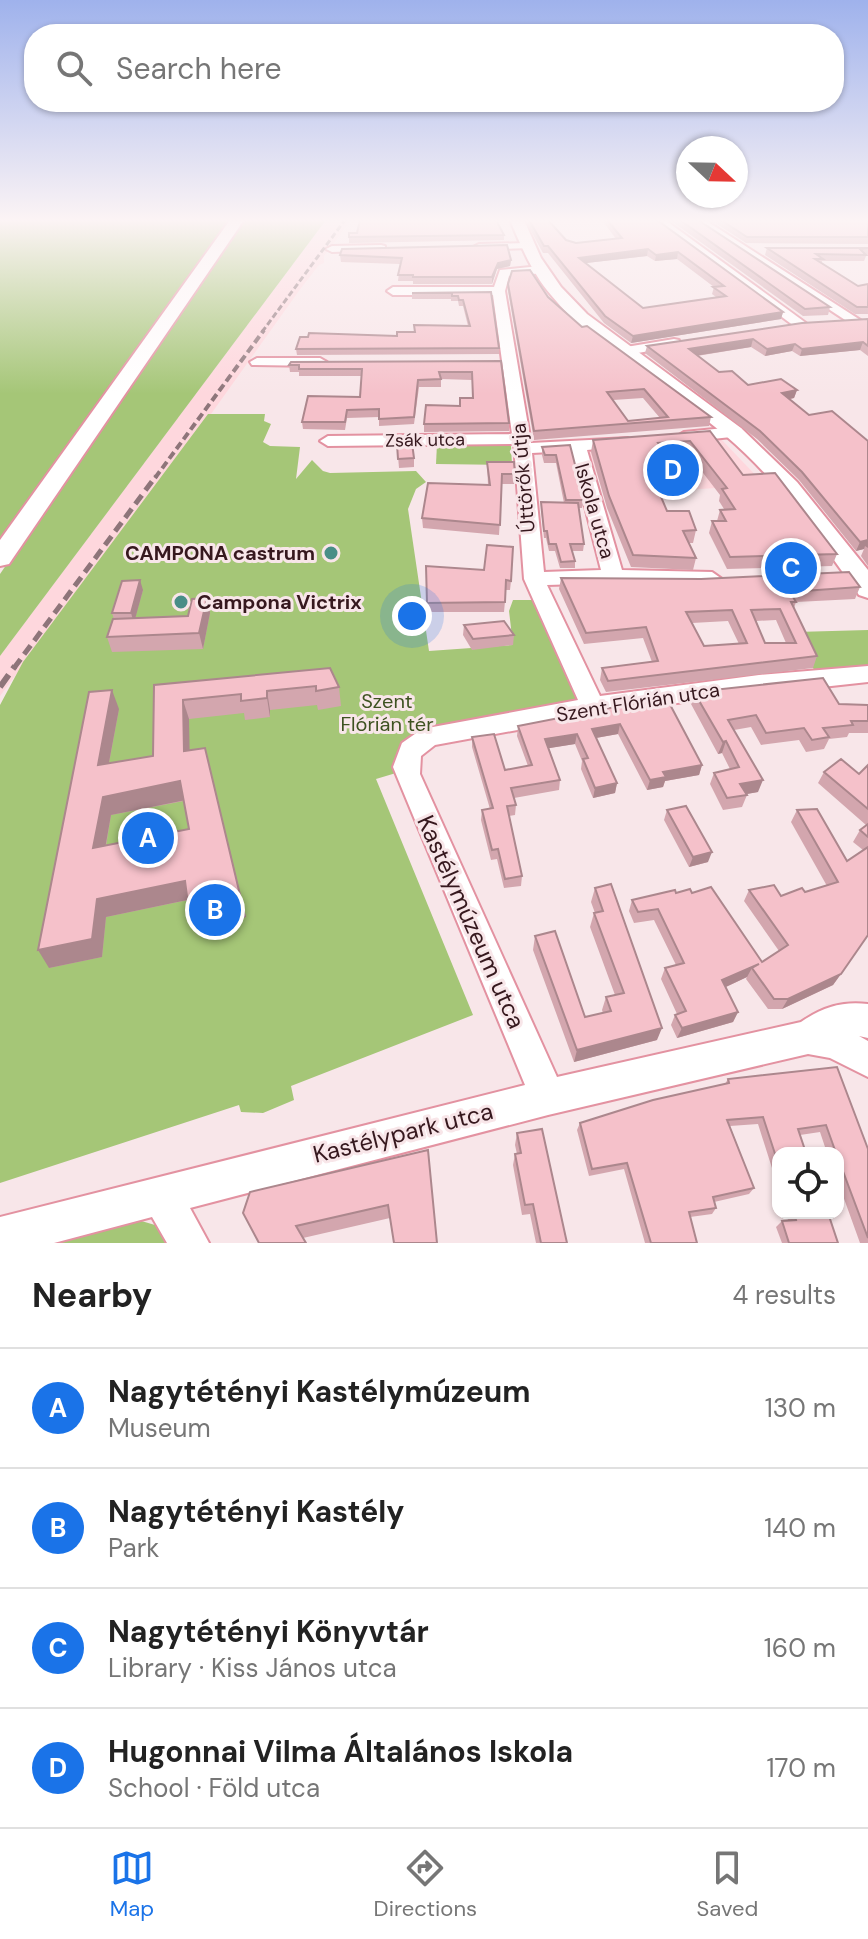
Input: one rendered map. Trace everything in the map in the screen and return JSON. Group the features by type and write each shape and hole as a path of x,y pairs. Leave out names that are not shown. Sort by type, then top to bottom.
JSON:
{"main road":[{"path":"0,558 196,278"},
{"path":"546,278 566,304 620,352 735,432 800,499 855,579"}],"street":[{"path":"393,291 499,291 503,278"},
{"path":"740,278 805,324 868,320"},
{"path":"786,278 868,331"},
{"name":"Úttörők útja","path":"499,291 503,361 522,444 534,579 594,708"},
{"path":"620,352 695,340"},
{"path":"257,362 343,362"},
{"path":"672,438 735,432"},
{"name":"Zsák utca","path":"328,441 578,446 640,441"},
{"name":"Iskola utca","path":"578,446 613,576"},
{"path":"534,579 613,576 641,579 729,578"},
{"name":"Szent Flórián utca","path":"413,746 431,736 594,708 767,681 868,674"},
{"name":"Kastélymúzeum utca","path":"413,746 408,756 407,774 548,1097"},
{"name":"Kastélypark utca","path":"0,1237 548,1097 808,1037 833,1020 868,1021"},
{"name":"Kastélypark utca","path":"808,1037 834,1042 868,1060"},
{"path":"160,1194 189,1243"}],"shaded area":[{"path":"283,278 309,278 0,696 0,656"},
{"path":"719,437 765,485 604,495 588,448"}],"green space":[{"path":"0,278 189,278 0,540"},
{"path":"203,278 283,278 0,656 0,574"},
{"name":"Szent Flórián tér","path":"208,414 265,414 264,421 271,424 263,442 270,446 300,447 296,479 312,460 323,471 330,473 416,471 426,482 416,489 408,509 429,651 513,645 509,611 513,600 540,600 584,700 443,727 396,773 376,779 473,1015 291,1086 294,1100 263,1113 241,1112 239,1105 0,1183 0,705 23,662"},
{"path":"437,444 511,446 512,465 436,464"},
{"path":"868,630 868,670 816,674 796,632"},
{"path":"138,1220 155,1225 171,1243 50,1243"}],"building":[{"path":"510,278 535,278 548,297 582,327 587,326 711,417 534,431 508,284","holes":["644,389 668,417 628,421 607,392"]},
{"path":"574,278 605,278 643,308 726,296 713,287 724,286 713,278 736,278 783,312 633,336 605,316"},
{"path":"761,278 786,278 830,307 805,309"},
{"path":"813,278 845,278 858,286 868,284 868,307 857,307"},
{"path":"491,292 499,348 296,349 300,337 308,337 309,333 397,336 397,332 415,332 414,325 470,326 463,300 459,300 458,296 452,296 452,293 412,293"},
{"path":"868,319 868,346 863,342 802,349 795,344 767,349 753,339 689,349 719,372 732,371 748,385 781,379 797,390 782,393 809,415 832,411 868,441 868,540 860,542 802,472 760,431 647,346 802,323"},
{"path":"501,361 509,423 424,424 426,405 460,406 460,398 473,398 472,372 439,372 441,379 418,380 414,417 379,419 379,409 347,410 345,422 302,422 308,396 360,397 362,369 299,369 299,365 289,365 291,362"},
{"path":"710,431 743,475 775,473 837,554 730,557 712,521 726,521 720,510 735,509 722,489 727,488 690,441 658,443 679,476 653,478 667,511 689,511 696,530 683,531 696,558 633,555 609,496 593,440"},
{"path":"412,443 414,458 398,459 397,444"},
{"path":"570,445 584,500 566,500 556,455 545,455 542,447"},
{"path":"487,462 514,462 515,474 502,474 500,525 422,518 428,483 490,485"},
{"path":"541,502 578,503 584,544 570,544 575,561 561,562 556,544 549,544 547,531 544,531"},
{"path":"487,545 513,547 511,581 506,580 505,602 427,603 426,566 484,570"},
{"path":"849,572 860,587 790,592 796,602 791,602 817,656 608,681 602,668 658,661 646,627 586,633 561,578 701,579","holes":["780,609 796,643 765,643 751,610","732,610 747,643 704,646 686,612"]},
{"path":"140,580 131,613 112,613 122,581"},
{"path":"207,598 199,633 107,637 113,619 188,616 192,599"},
{"path":"504,621 514,635 473,639 464,625"},
{"path":"330,668 339,687 316,691 316,686 267,691 267,698 241,701 241,694 183,700 184,751 205,748 241,899 189,912 185,881 97,899 92,939 38,950 89,692 112,690 98,765 153,756 154,685","holes":["180,781 189,829 93,848 103,797"]},
{"path":"823,678 839,704 868,705 868,721 851,721 853,725 823,728 829,737 812,740 804,728 766,733 756,715 728,720 763,780 740,784 747,795 727,798 714,773 739,767 694,692"},
{"path":"666,697 702,765 663,772 666,777 650,780 620,724 592,729 617,783 595,788 583,759 588,758 577,734 545,739 560,780 511,788 516,805 507,806 522,876 505,879 498,849 492,850 482,810 493,808 472,737 494,734 505,770 532,765 518,726"},
{"path":"841,759 859,774 868,765 868,809 824,772"},
{"path":"686,806 712,852 693,857 667,810"},
{"path":"817,809 847,861 868,847 868,935 841,974 788,999 774,999 752,968 759,964 722,980 738,1012 682,1028 675,1015 686,1011 665,968 684,963 658,909 638,912 632,900 675,890 676,893 690,889 692,893 711,887 762,962 788,945 749,890 774,885 781,896 802,888 805,892 838,882 797,810"},
{"path":"868,824 868,837 860,830"},
{"path":"611,884 662,1028 577,1050 535,936 555,931 585,1017 611,1011 606,997 624,993 594,913 603,911 595,888"},
{"path":"837,1067 868,1149 868,1238 844,1174 844,1147 834,1147 826,1125 798,1129 804,1147 773,1147 763,1117 727,1120 754,1188 713,1197 716,1208 689,1212 697,1243 651,1243 627,1163 592,1169 580,1123 653,1100 729,1083 728,1079"},
{"path":"542,1129 567,1243 541,1243 533,1204 525,1205 515,1154 521,1153 517,1133"},
{"path":"428,1150 437,1243 394,1243 388,1205 296,1226 306,1243 259,1243 243,1213 250,1192"},
{"path":"830,1219 838,1243 789,1243 782,1221"}],"railway":[{"path":"262,332 302,278"},
{"path":"155,478 264,330"},
{"path":"14,668 156,476"},
{"path":"0,687 15,666"}],"place":[{"name":"Hugonnai Vilma Általános Iskola","path":"673,470"},
{"name":"CAMPONA castrum","path":"331,553"},
{"name":"Nagytétényi Könyvtár","path":"791,568"},
{"name":"Campona Victrix","path":"181,602"},
{"name":"Nagytétényi Kastélymúzeum","path":"148,838"},
{"name":"Nagytétényi Kastély","path":"215,910"}]}
